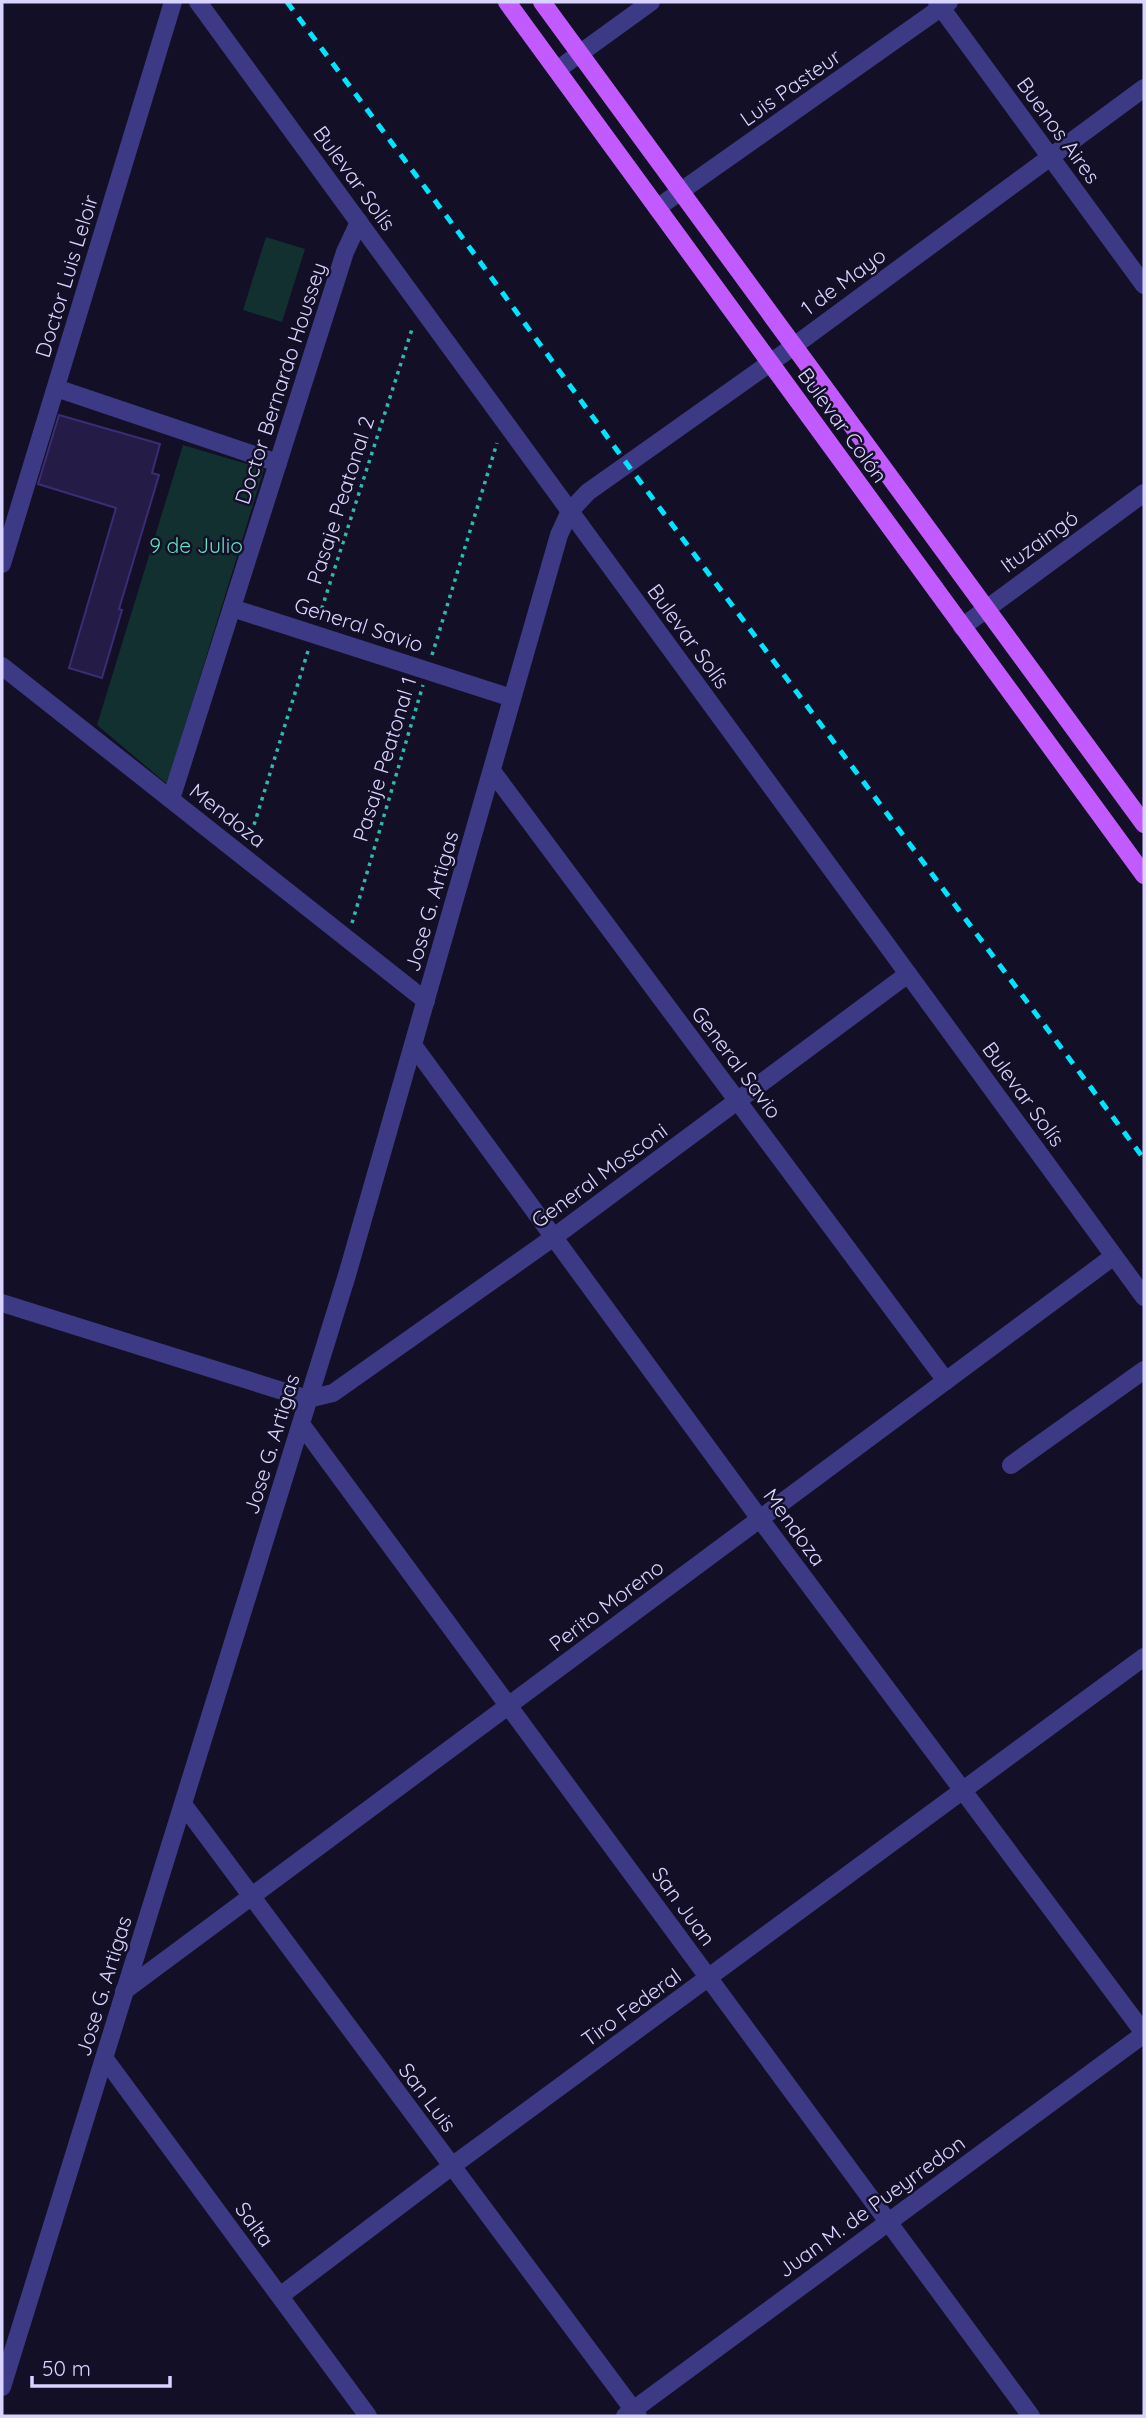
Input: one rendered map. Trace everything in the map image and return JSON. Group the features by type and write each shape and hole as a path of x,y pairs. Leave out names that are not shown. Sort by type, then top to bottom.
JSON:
{"main road":[{"name":"Bulevar Colón","path":"507,2 1144,875"},
{"name":"Bulevar Colón","path":"542,2 1144,824"}],"street":[{"name":"Doctor Luis Leloir","path":"2,564 173,2"},
{"name":"Bulevar Solís","path":"198,2 1144,1297"},
{"path":"557,70 652,2"},
{"name":"Buenos Aires","path":"943,4 1144,285"},
{"name":"Luis Pasteur","path":"657,208 943,4"},
{"name":"1 de Mayo","path":"570,511 588,492 794,346 1144,88"},
{"name":"Doctor Bernardo Houssey","path":"171,799 345,252 359,222"},
{"path":"55,388 278,463"},
{"name":"Ituzaingó","path":"962,626 1144,493"},
{"name":"Jose G. Artigas","path":"2,2388 347,1275 559,535 570,511"},
{"name":"General Savio","path":"232,608 512,698"},
{"name":"Mendoza","path":"2,666 426,1001"},
{"name":"General Savio","path":"492,771 946,1381"},
{"name":"General Mosconi","path":"308,1399 333,1393 554,1237 908,974"},
{"name":"Mendoza","path":"413,1045 760,1518 1144,2033"},
{"name":"Perito Moreno","path":"124,1992 1114,1256"},
{"path":"2,1303 308,1399"},
{"path":"1011,1465 1144,1370"},
{"name":"San Juan","path":"301,1424 1031,2416"},
{"name":"Tiro Federal","path":"280,2296 452,2166 1144,1657"},
{"name":"San Luis","path":"183,1804 632,2414"},
{"name":"Juan M. de Pueyrredon","path":"632,2414 1144,2033"},
{"name":"Salta","path":"105,2059 369,2416"}],"path":[{"name":"Pasaje Peatonal 2","path":"248,844 413,326"},
{"name":"Pasaje Peatonal 1","path":"352,925 497,443"}],"green space":[{"path":"266,237 305,249 282,322 243,310"},
{"name":"9 de Julio","path":"183,445 264,469 167,784 97,725"}],"building":[{"path":"59,415 160,444 152,473 159,475 119,609 122,610 102,678 69,668 116,508 38,484"}],"railway":[{"path":"287,2 1144,1159"}]}
